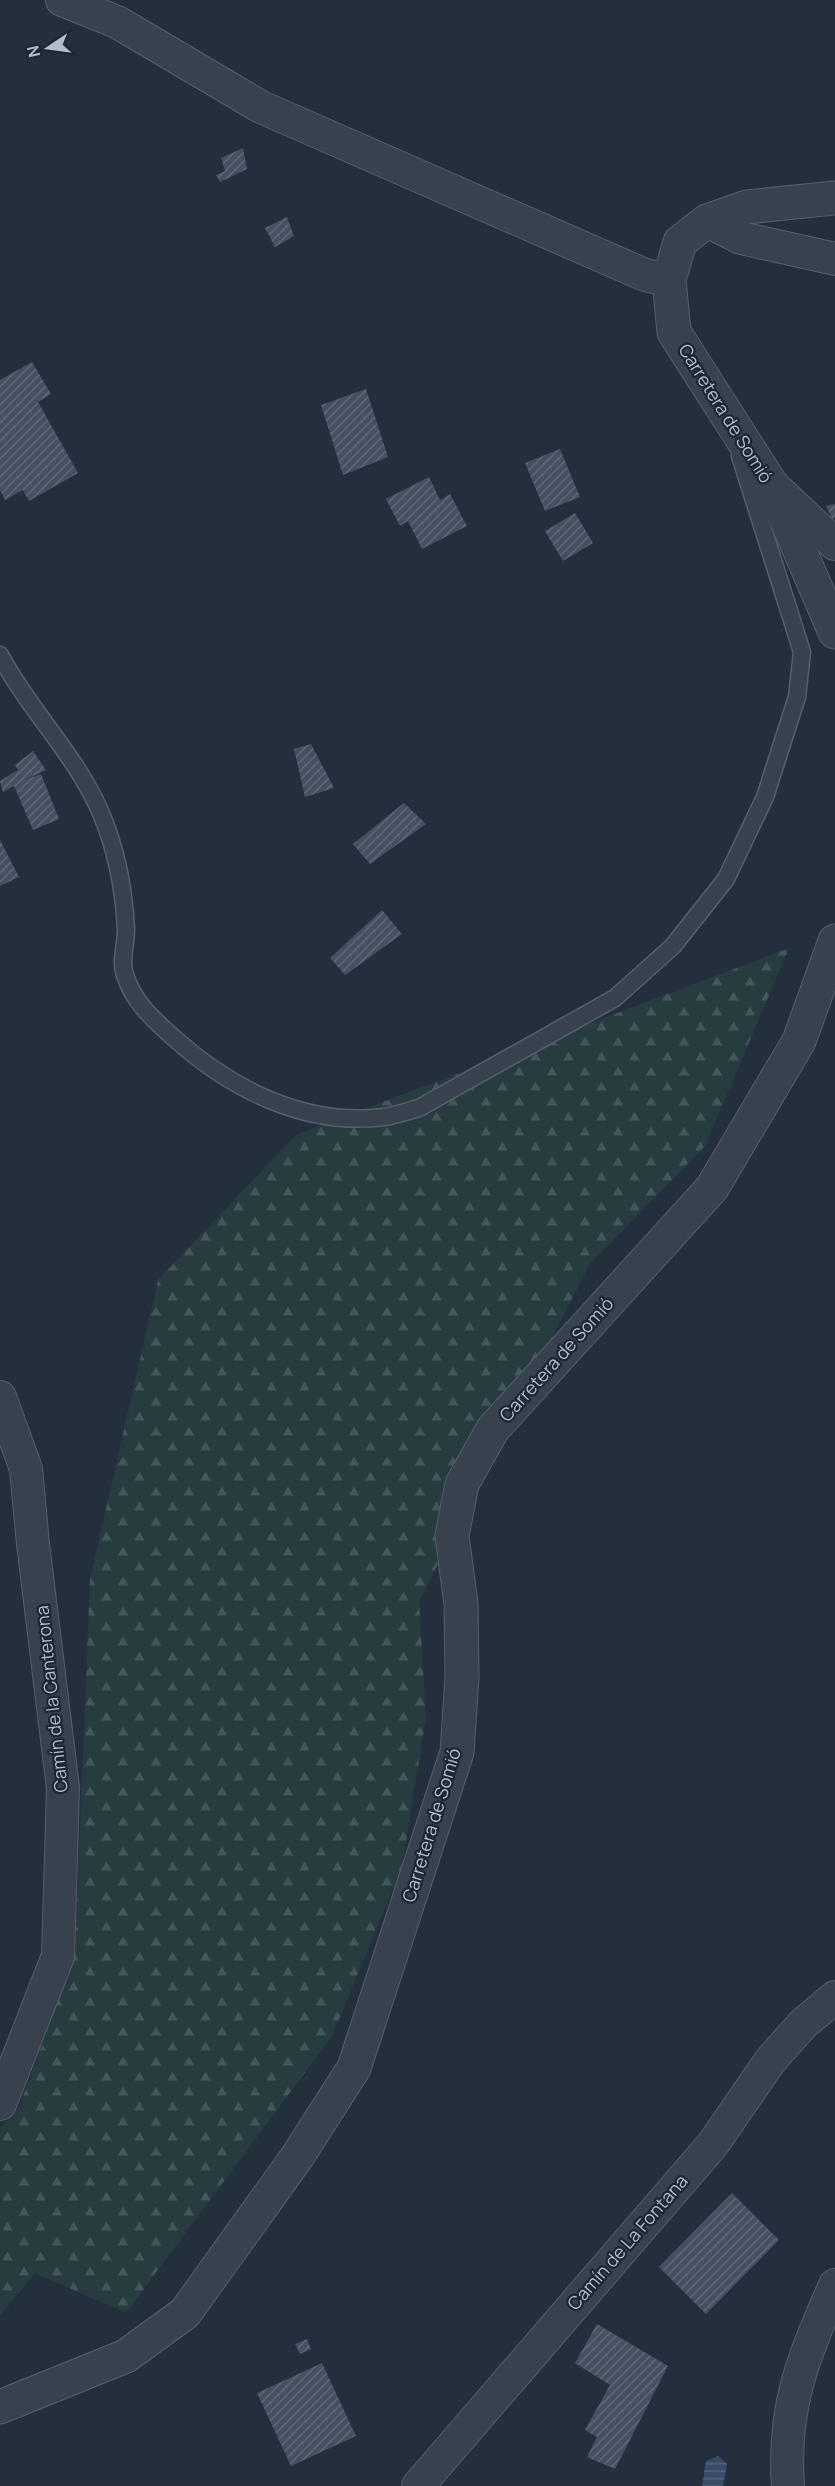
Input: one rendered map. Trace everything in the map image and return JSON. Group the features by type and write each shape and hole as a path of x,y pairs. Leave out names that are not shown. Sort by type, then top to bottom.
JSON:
{"street":[{"path":"62,0 117,22 261,107 645,275 669,280"},
{"name":"Carretera de Somió","path":"835,198 747,207 707,221 680,242 669,280 674,332 771,484 835,632"},
{"path":"707,221 741,238 835,259"},
{"path":"771,484 835,544"},
{"name":"Carretera de Somió","path":"0,2407 126,2356 185,2313 297,2157 354,2067 457,1752 462,1677 461,1604 452,1536 462,1484 493,1428 712,1188 799,1041 835,941"},
{"name":"Camín de la Canterona","path":"0,1396 27,1469 33,1544 63,1788 58,1956 0,2104"},
{"name":"Camín de La Fontana","path":"418,2486 713,2144 770,2061 803,2024 835,1997"},
{"path":"788,2486 788,2423 802,2361 835,2285"}],"lane":[{"path":"0,655 66,750 100,811 121,872 126,932 124,973 141,1008 181,1044 231,1083 277,1105 335,1116 383,1117 419,1108 624,991 673,946 726,879 765,797 796,697 802,652 724,410"}],"green space":[{"path":"789,948 705,1146 589,1265 419,1602 426,1717 402,1867 332,2036 126,2313 35,2273 0,2316 0,2127 18,2110 75,1956 90,1579 158,1280 296,1135"}],"water":[{"path":"718,2456 727,2464 723,2486 702,2486 706,2461"}],"building":[{"path":"243,148 247,169 220,182 216,175 225,171 221,158"},
{"path":"287,217 294,236 275,247 265,228"},
{"path":"32,362 51,394 38,402 78,473 29,501 23,490 5,500 0,490 0,380"},
{"path":"366,389 388,457 343,475 321,405"},
{"path":"560,449 580,497 545,511 525,463"},
{"path":"429,477 440,500 450,494 467,526 422,549 408,521 400,526 386,499"},
{"path":"835,504 835,517 832,519 826,506"},
{"path":"575,513 593,543 563,561 545,531"},
{"path":"311,744 334,788 305,797 294,749"},
{"path":"33,751 46,770 25,780 41,774 59,819 33,830 14,786 3,792 0,781 18,770 15,765"},
{"path":"404,803 426,824 370,864 353,844"},
{"path":"0,840 19,877 0,886"},
{"path":"382,910 402,934 345,975 330,958"},
{"path":"732,2193 779,2240 706,2314 659,2267"},
{"path":"597,2324 668,2366 615,2469 587,2457 597,2437 585,2430 610,2385 575,2363"},
{"path":"307,2339 311,2349 300,2354 295,2344"},
{"path":"322,2363 356,2436 291,2466 257,2393"}]}
